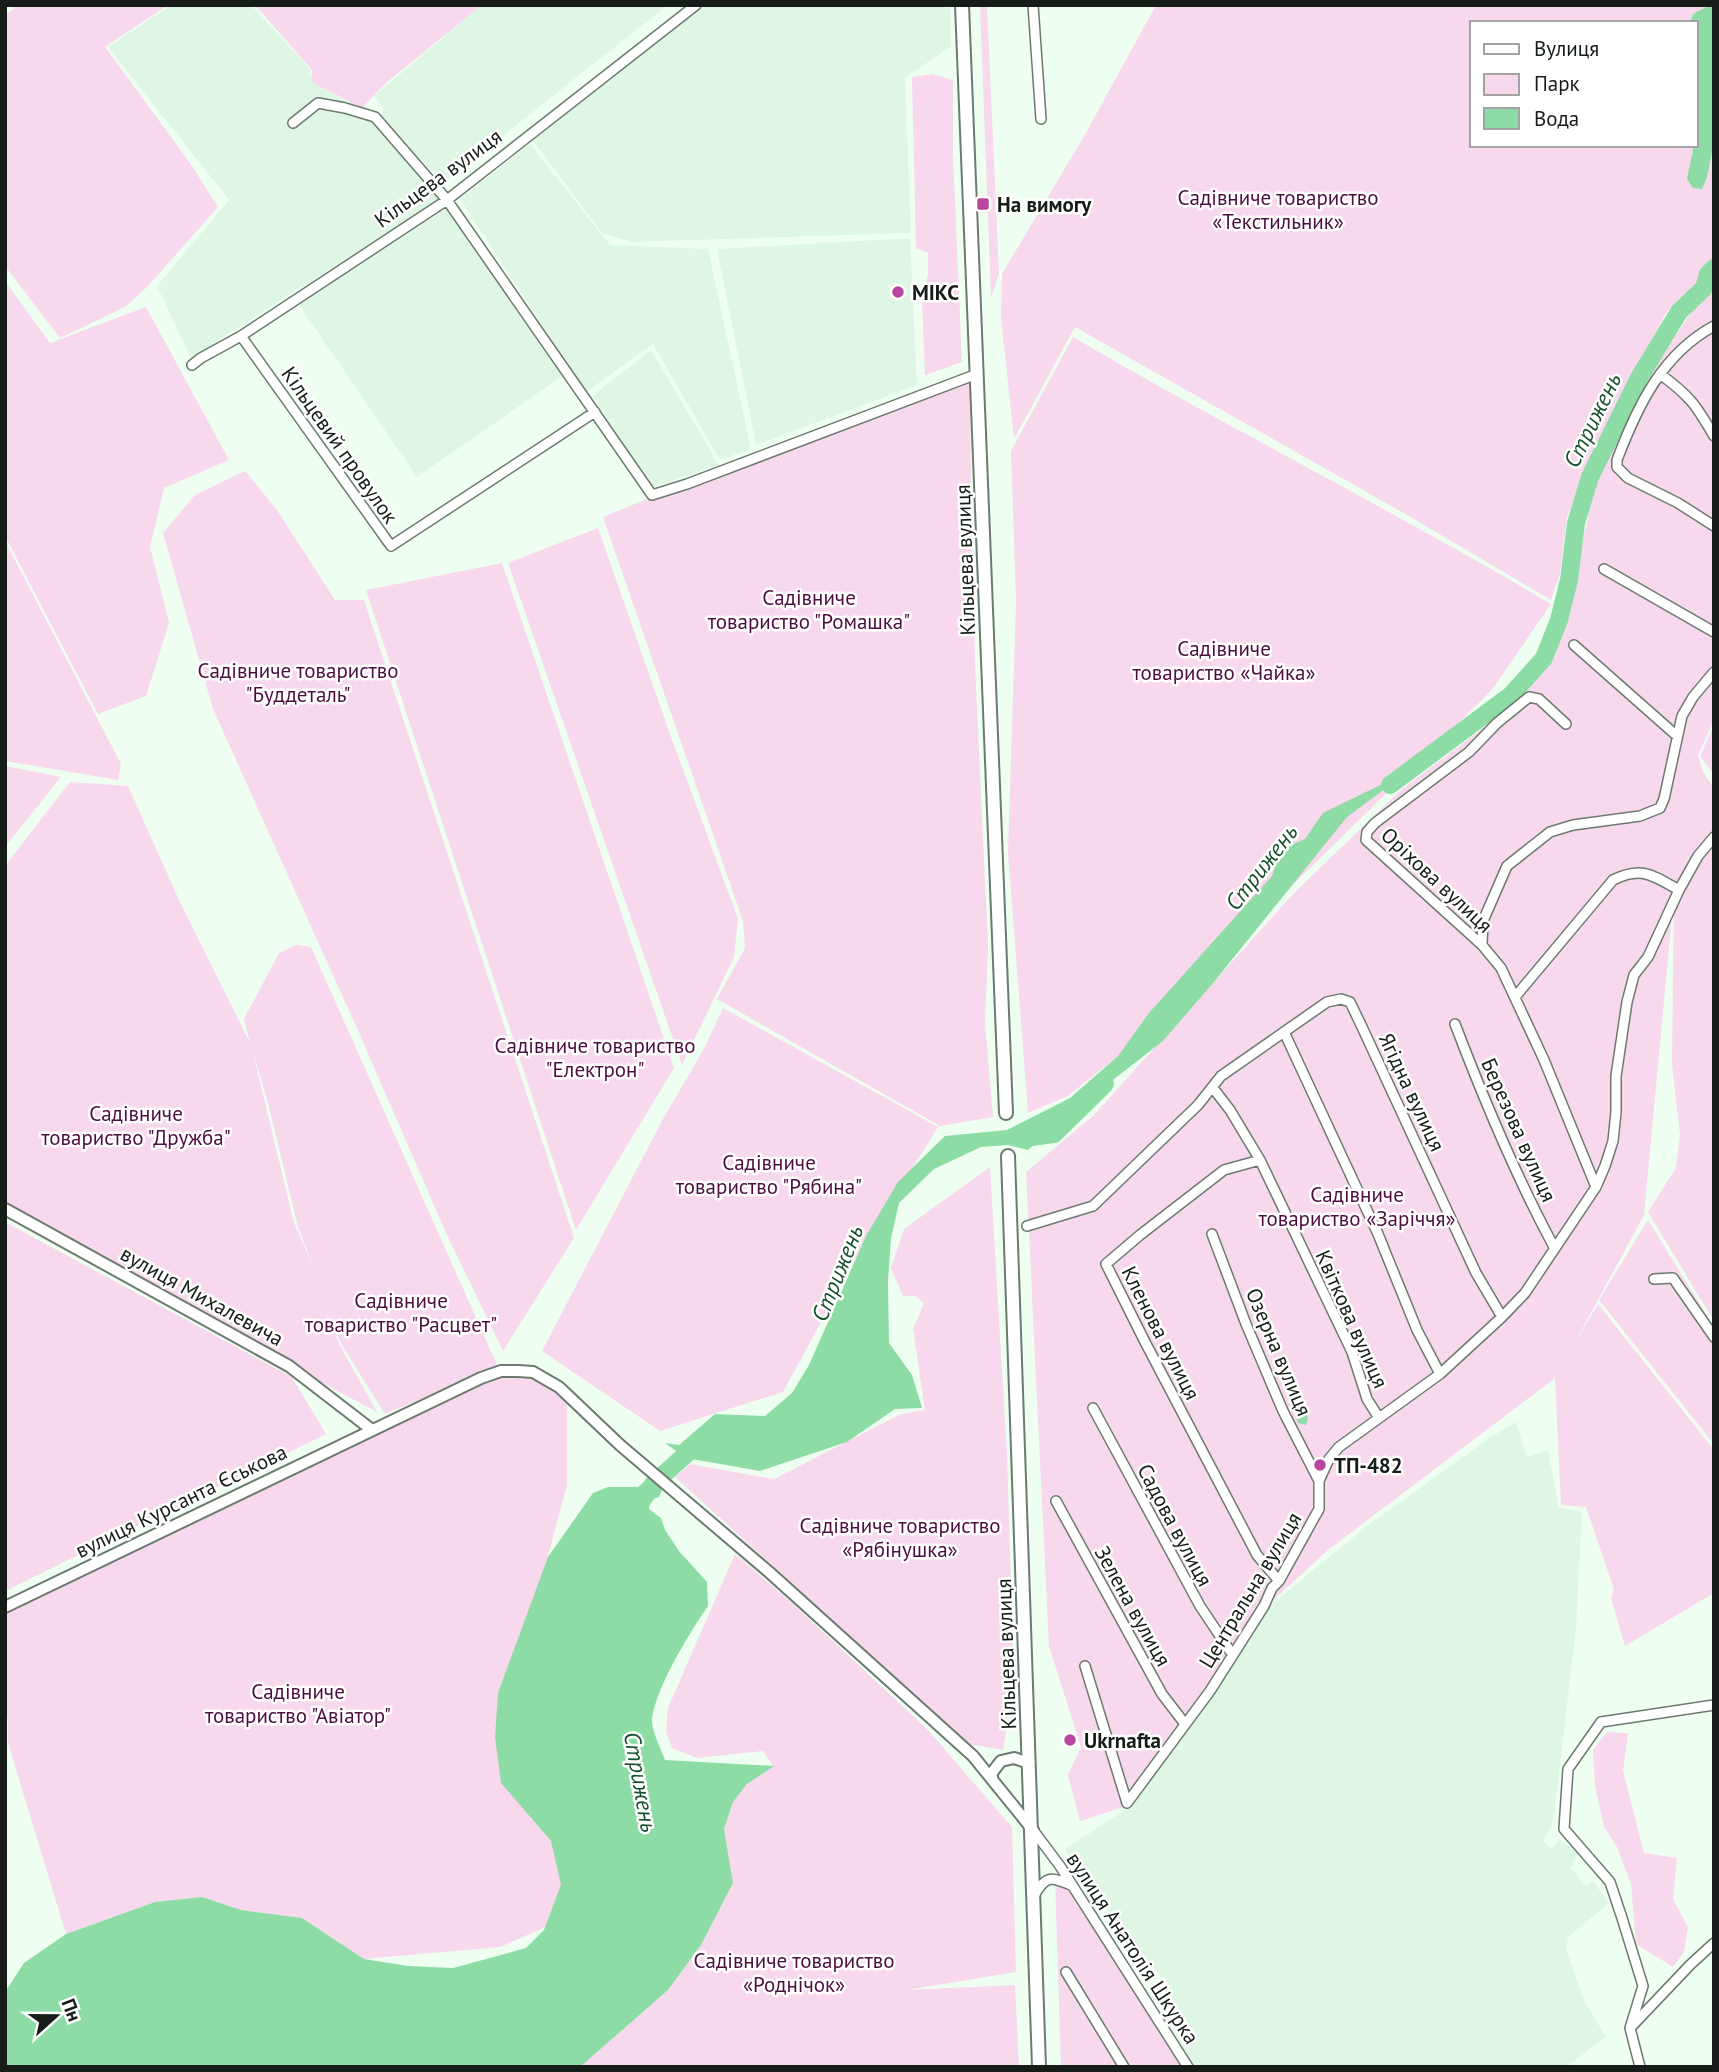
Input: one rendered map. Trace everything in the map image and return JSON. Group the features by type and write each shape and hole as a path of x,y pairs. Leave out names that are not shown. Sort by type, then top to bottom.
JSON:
{"main road":[{"name":"Кільцева вулиця","path":"962,5 1006,1113"},
{"name":"Кільцева вулиця","path":"1008,1156 1040,2067"}],"street":[{"name":"Кільцева вулиця","path":"192,365 241,336 447,200 696,5"},
{"path":"1033,5 1041,119"},
{"path":"293,123 318,103 345,107 375,117 447,200 652,495 699,480 977,374"},
{"path":"1714,326 1685,345 1660,374 1634,415 1617,460 1617,467 1628,478 1678,503 1714,526"},
{"name":"Кільцевий провулок","path":"241,336 391,546 594,412"},
{"path":"1660,374 1693,402 1706,418 1714,436"},
{"path":"1604,569 1714,632"},
{"path":"1574,645 1677,736"},
{"path":"1482,945 1483,921 1507,866 1550,832 1573,825 1640,816 1660,808 1682,716 1693,697 1714,672"},
{"name":"Оріхова вулиця","path":"1566,724 1539,698 1530,697 1497,723 1469,752 1375,823 1367,832 1366,840 1482,945 1502,968 1544,1060 1596,1187"},
{"name":"Центральна вулиця","path":"1085,1666 1126,1804 1210,1691 1264,1606 1272,1588 1279,1581 1319,1509 1319,1482 1329,1459 1339,1447 1440,1374 1502,1317 1525,1293 1596,1187 1613,1141 1616,1076 1627,1002 1634,975 1648,957 1698,856 1714,837"},
{"path":"1515,997 1613,880 1632,871 1642,872 1679,890"},
{"name":"Ягідна вулиця","path":"1285,1034 1306,1015 1327,1002 1341,999 1350,1002 1476,1273 1502,1317"},
{"name":"Березова вулиця","path":"1455,1024 1491,1117 1554,1247"},
{"path":"1027,1226 1093,1206 1213,1088 1221,1076 1285,1034 1378,1234 1417,1330 1440,1374"},
{"name":"Квіткова вулиця","path":"1213,1088 1230,1110 1260,1160 1352,1352 1367,1399 1379,1418"},
{"name":"Кленова вулиця","path":"1260,1160 1224,1170 1106,1264 1251,1543 1279,1581"},
{"name":"вулиця Михалевича","path":"5,1209 289,1366 372,1430"},
{"name":"Озерна вулиця","path":"1212,1234 1283,1411 1319,1482"},
{"path":"1654,1279 1673,1278 1714,1337"},
{"name":"вулиця Курсанта Єськова","path":"5,1607 491,1375 501,1371 533,1372 559,1387 620,1446 769,1572 973,1756 1033,1830"},
{"name":"Садова вулиця","path":"1094,1408 1199,1606 1232,1654"},
{"name":"Зелена вулиця","path":"1056,1501 1162,1694 1185,1724"},
{"path":"1640,2067 1630,2028 1643,1986 1610,1882 1564,1829 1568,1769 1601,1722 1714,1705"},
{"path":"973,1756 1001,1761 1014,1758 1030,1763"},
{"path":"992,1777 991,1774 1001,1761"},
{"name":"вулиця Анатолія Шкурка","path":"1033,1830 1074,1887 1188,2067"},
{"path":"1033,1905 1034,1895 1045,1881 1055,1878 1074,1887"},
{"path":"1630,2028 1690,1964 1714,1943"},
{"path":"1066,1972 1124,2067"}],"shaded area":[{"path":"171,5 251,5 303,61 310,70 311,82 375,117 439,199 191,358 157,286 229,200 108,47"},
{"path":"482,5 668,5 443,183 379,116 384,109 374,96"},
{"path":"704,5 950,5 951,46 905,78 911,233 632,242 602,233 529,135"},
{"path":"530,144 610,245 708,249 751,449 720,460 653,344 586,392 460,199"},
{"path":"446,209 564,375 417,477 299,305"},
{"path":"910,238 917,385 756,445 717,249"},
{"path":"651,350 719,465 653,487 592,396"},
{"path":"1516,1422 1527,1457 1548,1450 1559,1508 1582,1512 1576,1628 1555,1808 1551,1828 1543,1841 1552,1849 1560,1839 1578,1853 1571,1868 1586,1887 1593,1881 1609,1903 1568,1937 1566,1949 1584,2000 1606,2037 1566,2067 1194,2067 1165,2015 1174,2011 1170,1988 1076,1870 1065,1849 1128,1808 1213,1695 1267,1608 1367,1526"}],"green space":[{"path":"13,5 168,5 105,47 190,163 218,207 148,286 125,307 60,338 5,266 5,14 14,9"},
{"path":"255,5 482,5 386,83 362,108 311,82 312,70"},
{"path":"980,5 987,5 999,273 991,298"},
{"name":"Садівниче товариство «Текстильник»","path":"1156,5 1714,5 1714,283 1667,311 1589,464 1567,517 1560,574 1551,600 1409,516 1075,327 1014,439 1001,318 1002,274 1087,131"},
{"path":"932,74 953,80 953,156 962,362 925,375 922,299 928,274 928,253 916,248 912,77"},
{"path":"5,281 50,343 146,307 229,460 164,488 150,547 169,623 146,696 98,714 5,536"},
{"name":"Садівниче товариство «Заріччя»","path":"1714,288 1714,720 1698,755 1703,772 1714,788 1714,833 1684,869 1714,839 1714,1321 1648,1212 1676,1168 1680,1135 1672,1064 1674,894 1644,1215 1574,1344 1598,1304 1714,1450 1714,1593 1625,1646 1611,1598 1614,1589 1586,1507 1561,1505 1555,1378 1328,1550 1266,1607 1127,1806 1080,1821 1068,1775 1081,1747 1049,1646 1026,1172 1093,1116 1295,892 1402,789 1520,700 1556,654 1598,475 1634,399 1702,296"},
{"name":"Садівниче товариство «Чайка»","path":"1073,337 1551,604 1492,690 1118,1056 1068,1096 1028,1113 1008,853 1016,601 1011,451"},
{"name":"Садівниче товариство \"Ромашка\"","path":"969,374 975,665 988,946 985,1023 993,1117 940,1126 717,999 745,948 743,921 603,517 776,446"},
{"name":"Садівниче товариство \"Буддеталь\"","path":"245,471 277,510 335,600 364,600 574,1238 503,1351 446,1233 213,709 163,533 195,495"},
{"path":"598,528 738,919 734,957 682,1065 508,563"},
{"path":"5,541 121,764 118,780 5,761"},
{"name":"Садівниче товариство \"Електрон\"","path":"502,563 674,1068 576,1230 366,590"},
{"path":"1714,725 1714,775 1700,756"},
{"path":"5,766 61,777 5,847"},
{"name":"Садівниче товариство \"Дружба\"","path":"70,782 128,786 179,900 250,1043 244,1019 279,953 296,945 311,947 498,1367 385,1414 340,1342 330,1314 338,1342 377,1412 247,1343 5,1207 5,866","holes":["252,1049 298,1227 314,1268 294,1223"]},
{"name":"Садівниче товариство \"Рябина\"","path":"723,1008 938,1127 856,1258 783,1392 660,1431 542,1351 663,1119 705,1047"},
{"name":"Садівниче товариство «Рябінушка»","path":"990,1167 1007,1455 1014,1686 1003,1750 968,1744 675,1477 690,1464 774,1479 901,1414 925,1410 913,1329 924,1303 915,1296 903,1296 891,1268 904,1229"},
{"path":"1648,1220 1714,1327 1714,1444 1599,1300"},
{"path":"5,1222 292,1377 326,1434 5,1591"},
{"name":"Садівниче товариство \"Авіатор\"","path":"533,1372 567,1395 567,1485 513,1686 570,1868 555,1923 500,1947 364,1959 302,1918 241,1910 202,1897 155,1902 66,1934 8,1743 8,1719 5,1714 5,1607 481,1378"},
{"name":"Садівниче товариство «Роднічок»","path":"735,1554 793,1604 927,1729 1012,1827 1016,1972 907,1990 1015,1985 1019,2067 580,2067 668,1990 701,1945 733,1883 724,1829 733,1802 747,1784 773,1766 763,1751 697,1758 672,1748 666,1732 668,1708"},
{"path":"1607,1732 1628,1733 1623,1771 1644,1853 1677,1858 1673,1899 1688,1927 1684,1952 1673,1967 1636,1944 1631,1884 1617,1847 1604,1827 1595,1786 1593,1750"},
{"path":"1055,1878 1074,1887 1187,2067 1061,2067"}],"water":[{"path":"1714,5 1714,142 1702,189 1693,188 1687,179 1694,147 1698,147 1698,21 1691,21 1693,14"},
{"path":"1409,771 1347,817 1163,1041 1064,1118 1028,1150 1008,1145 981,1147 934,1169 899,1203 891,1238 888,1282 889,1343 912,1375 922,1408 895,1409 847,1442 760,1471 686,1458 665,1443 679,1445 715,1414 765,1416 792,1393 809,1365 866,1236 898,1182 945,1136 1007,1130 1070,1098 1118,1056 1149,1013 1272,876 1281,849 1305,839 1323,813"},
{"path":"1297,1392 1307,1412 1306,1425 1298,1423 1291,1399"},
{"path":"649,1478 662,1490 659,1497 650,1500 649,1509 661,1518 665,1530 679,1551 707,1582 708,1606 675,1660 655,1706 653,1728 665,1760 774,1766 747,1784 733,1802 724,1829 733,1883 701,1945 668,1990 580,2067 5,2067 5,1992 24,1963 66,1934 155,1902 202,1897 241,1910 302,1918 364,1959 408,1966 453,1968 526,1948 544,1930 561,1885 551,1841 501,1783 495,1737 498,1693 548,1557 593,1493 608,1487 638,1487"}],"waterway":[{"name":"Стрижень","path":"1390,785 1511,695 1544,658 1559,620 1569,580 1576,523 1590,477 1639,378 1679,312 1704,288 1708,274 1714,268"},
{"name":"Стрижень","path":"1024,1138 1054,1134 1105,1084"},
{"name":"Стрижень","path":"641,1502 654,1483 702,1440"}],"place":[{"name":"На вимогу","path":"983,204"},
{"name":"МІКС","path":"898,292"},
{"name":"ТП-482","path":"1320,1465"},
{"name":"Ukrnafta","path":"1070,1740"}],"park label":[{"name":"Садівниче товариство \"Расцвет\"","path":"401,1312"}]}
